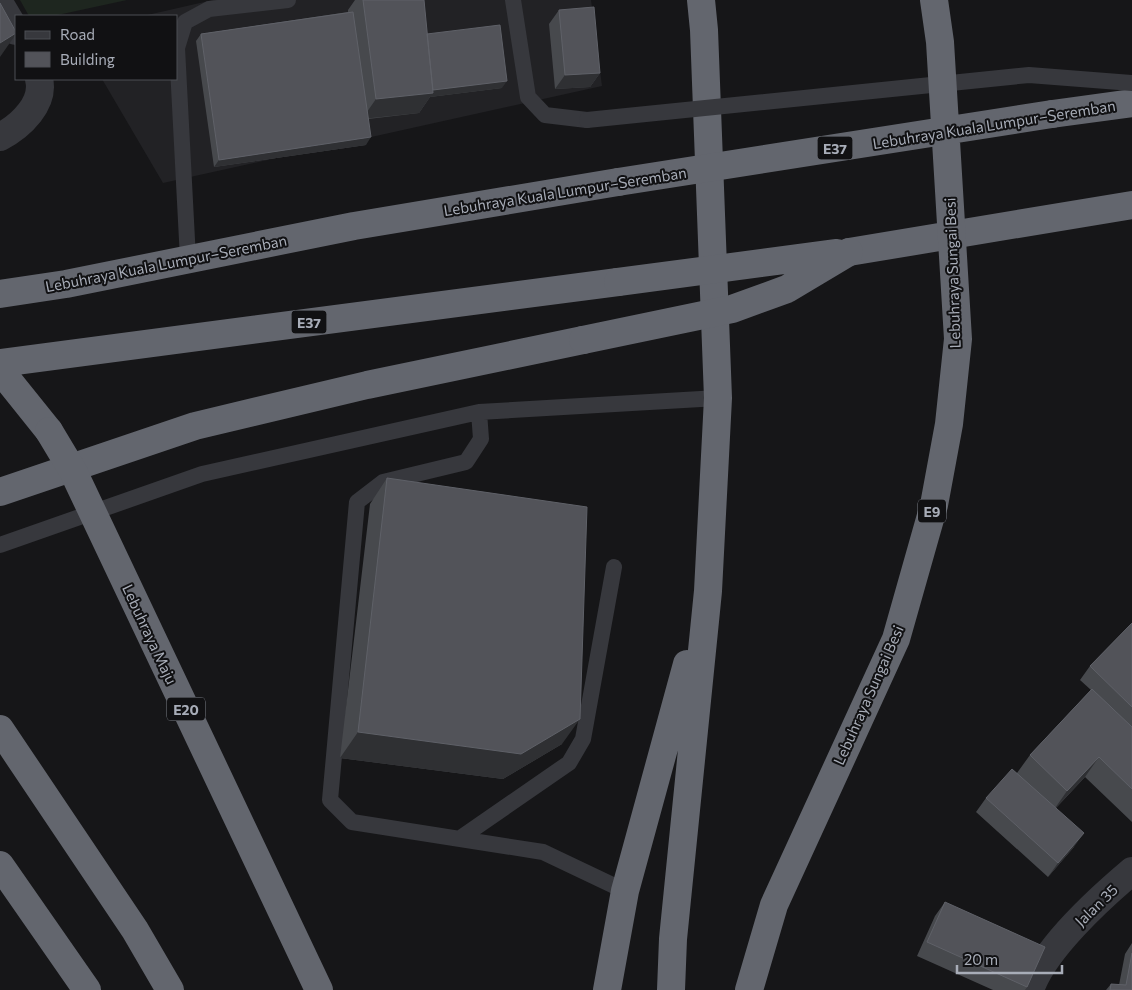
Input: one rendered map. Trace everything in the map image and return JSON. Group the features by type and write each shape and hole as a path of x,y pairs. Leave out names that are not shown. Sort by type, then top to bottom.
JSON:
{"highway":[{"path":"671,990 673,940 708,592 718,398 704,30 701,0"},
{"name":"Lebuhraya Sungai Besi","path":"750,990 774,904 896,639 934,505 949,424 958,339 940,42 934,0"},
{"name":"Lebuhraya Kuala Lumpur–Seremban","path":"0,294 66,284 354,226 618,182 1132,103"},
{"name":"E37","path":"0,363 848,252 1132,205"},
{"path":"0,492 195,426 367,385 732,309 787,289 848,252"},
{"name":"Lebuhraya Maju","path":"0,370 49,431 73,471 319,990"},
{"path":"607,990 625,890 708,592"},
{"path":"0,729 135,930 170,990"},
{"path":"0,865 87,990"}],"street":[{"path":"0,4 15,29"},
{"path":"0,137 8,133 36,106 42,90 39,80"},
{"name":"Jalan 35","path":"1030,990 1034,980 1067,934 1106,893 1132,871"}],"lane":[{"path":"178,45 185,22 209,9 288,0"},
{"path":"513,0 528,97 545,115 587,120 1029,75 1132,83"},
{"path":"178,67 188,259"},
{"path":"0,545 202,474 479,412 718,398"},
{"path":"479,412 481,438 466,462 383,482 357,502 330,800 352,822 542,852 625,890"},
{"path":"459,838 568,762 583,739 614,567"}],"shaded area":[{"path":"20,0 127,0 58,15 28,15"},
{"path":"213,0 591,0 602,86 163,183 103,80 178,80 178,15 147,15"}],"building":[{"path":"363,0 424,0 433,93 376,99"},
{"path":"0,3 15,30 15,34 0,43"},
{"path":"594,7 600,73 565,75 559,10"},
{"path":"353,12 371,137 219,160 201,34"},
{"path":"500,25 507,81 433,90 427,34"},
{"path":"387,478 587,507 580,719 521,754 358,732"},
{"path":"1132,623 1132,707 1090,666"},
{"path":"1092,689 1132,727 1132,789 1099,757 1067,791 1030,755"},
{"path":"1012,769 1084,833 1058,863 986,798"},
{"path":"945,902 1045,947 1027,987 927,942"},
{"path":"1132,953 1132,990 1110,990 1111,984 1126,985"}]}
